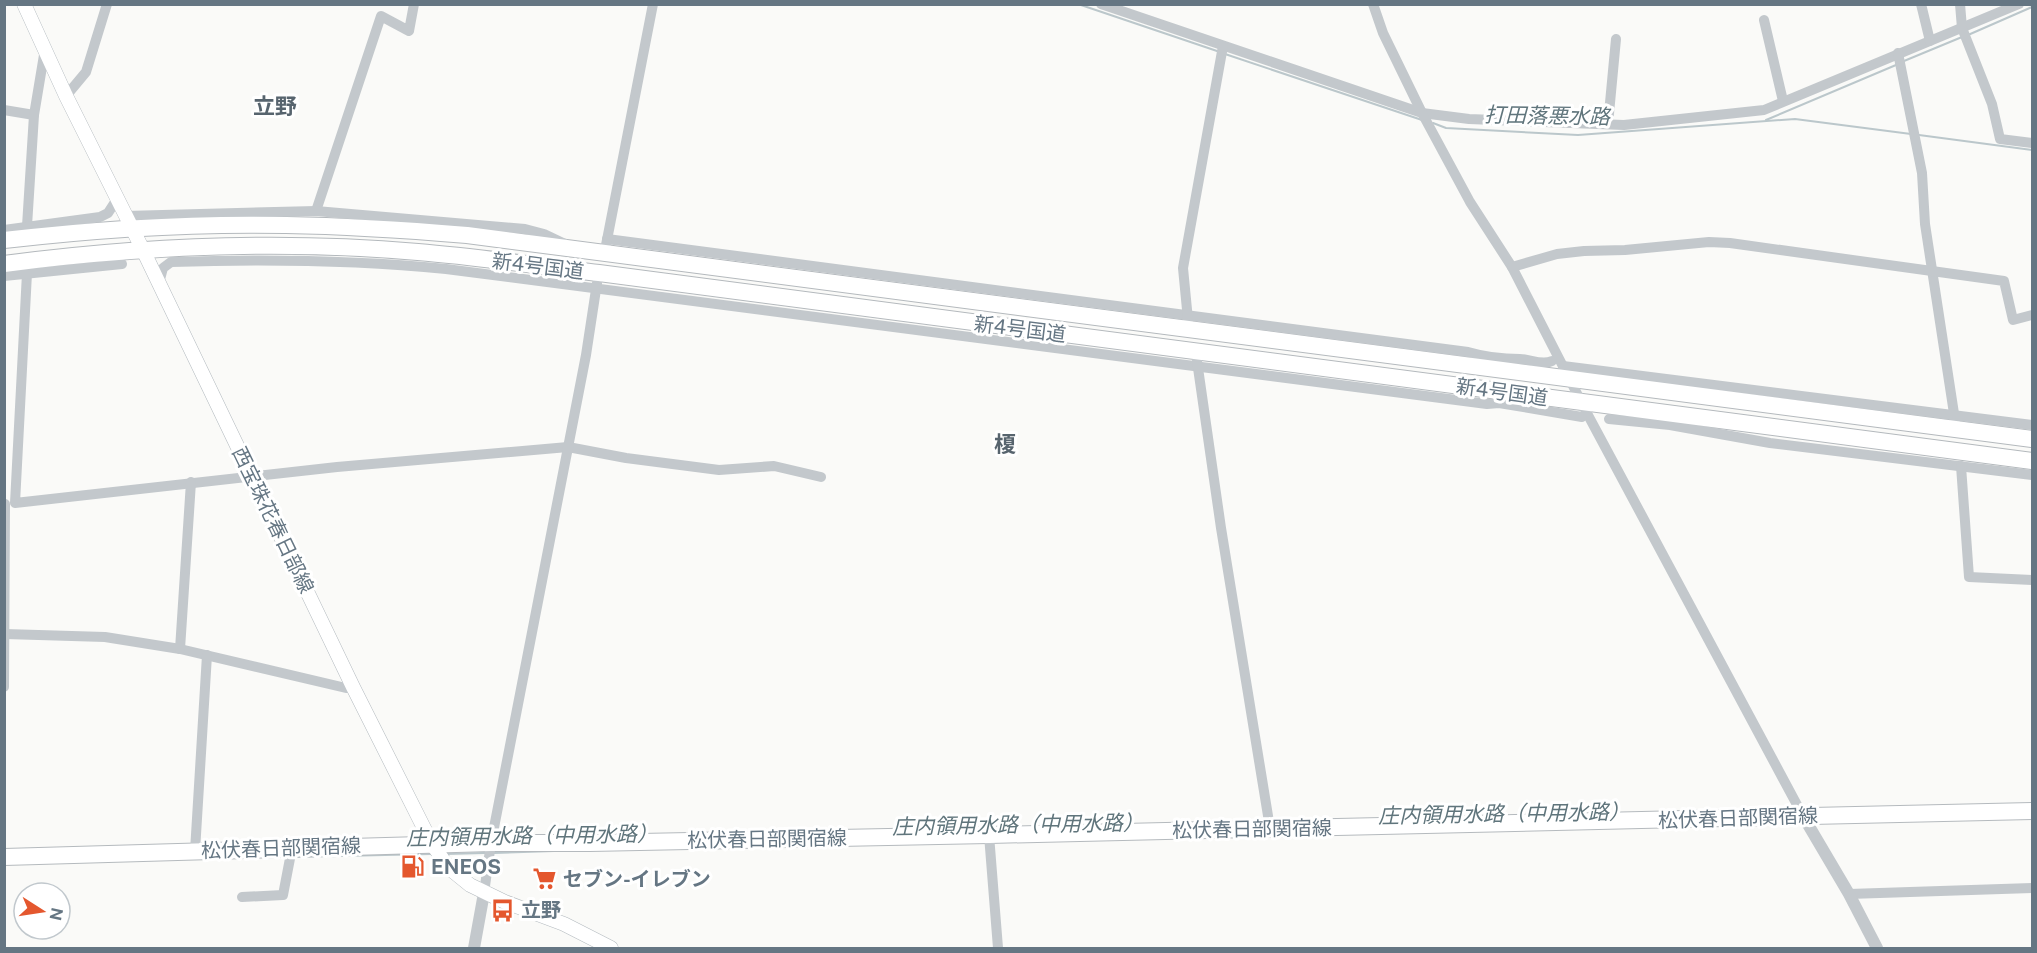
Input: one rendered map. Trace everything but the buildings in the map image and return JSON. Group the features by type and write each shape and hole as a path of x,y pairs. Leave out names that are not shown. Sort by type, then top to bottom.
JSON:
{"main road":[{"name":"西宝珠花春日部線","path":"24,4 66,96 143,250 353,687 442,861 458,877 484,893 564,924 611,948"},
{"name":"新4号国道","path":"4,240 128,222 178,220 467,235 570,248 606,245 1498,364 1955,422 2032,439"},
{"name":"新4号国道","path":"4,264 97,260 143,250 274,247 367,249 470,257 598,280 1582,410 2032,461"},
{"name":"松伏春日部関宿線","path":"4,857 432,844 989,835 2032,811"}],"street":[{"path":"66,96 86,72 107,4"},
{"path":"316,211 381,16 409,31 414,4"},
{"path":"606,245 654,4"},
{"path":"1101,4 1422,113 1469,118 1608,124 1764,110 2019,4"},
{"path":"1373,4 1383,33 1422,113 1470,202 1512,267 1566,372 1582,410 1877,948"},
{"path":"1921,4 1930,41"},
{"path":"1960,4 1962,27 1992,104 2000,139 2032,143"},
{"path":"1764,20 1783,101"},
{"path":"1608,124 1616,39"},
{"path":"1188,322 1182,268 1223,46"},
{"path":"27,226 34,115 45,49"},
{"path":"1898,53 1922,173 1925,224 1955,422 2032,425"},
{"path":"4,110 34,115"},
{"path":"4,230 100,217 108,213 117,199"},
{"path":"178,220 316,211 525,228 544,234 570,248"},
{"path":"1512,267 1557,254 1709,242 1730,243 2004,280 2013,320 2032,315"},
{"path":"4,276 97,260 122,264"},
{"path":"159,283 163,268 171,261 239,260 397,264 598,280 491,843 474,948"},
{"path":"27,273 15,503 337,467 568,447 626,458 719,470 774,466 821,477"},
{"path":"1197,358 1221,528 1270,828"},
{"path":"1498,364 1552,361"},
{"path":"1609,419 1662,418 1770,443 2032,475"},
{"path":"1961,466 1969,577 2032,580"},
{"path":"180,649 191,482"},
{"path":"4,687 5,504"},
{"path":"5,634 105,637 180,649 346,688 353,687"},
{"path":"195,851 207,655"},
{"path":"989,835 998,948"},
{"path":"242,897 283,895 292,848"},
{"path":"1849,894 2032,888"}],"waterway":[{"name":"打田落悪水路","path":"1078,4 1217,51"},
{"path":"1968,35 2032,7"},
{"path":"1904,61 1962,37"},
{"name":"打田落悪水路","path":"1225,54 1422,120"},
{"path":"1766,120 1896,65"},
{"name":"打田落悪水路","path":"1433,123 1446,128 1578,135 1795,119 1911,134"},
{"name":"打田落悪水路","path":"1919,135 2032,150"},
{"name":"庄内領用水路（中用水路）","path":"494,853 554,851"},
{"name":"庄内領用水路（中用水路）","path":"446,854 485,853"},
{"name":"庄内領用水路（中用水路）","path":"293,857 431,854"}],"place":[{"name":"ENEOS","path":"413,867"},
{"name":"セブン-イレブン","path":"545,879"},
{"name":"立野","path":"503,910"}],"district":[{"name":"立野","path":"275,106"},
{"name":"榎","path":"1005,444"}]}
